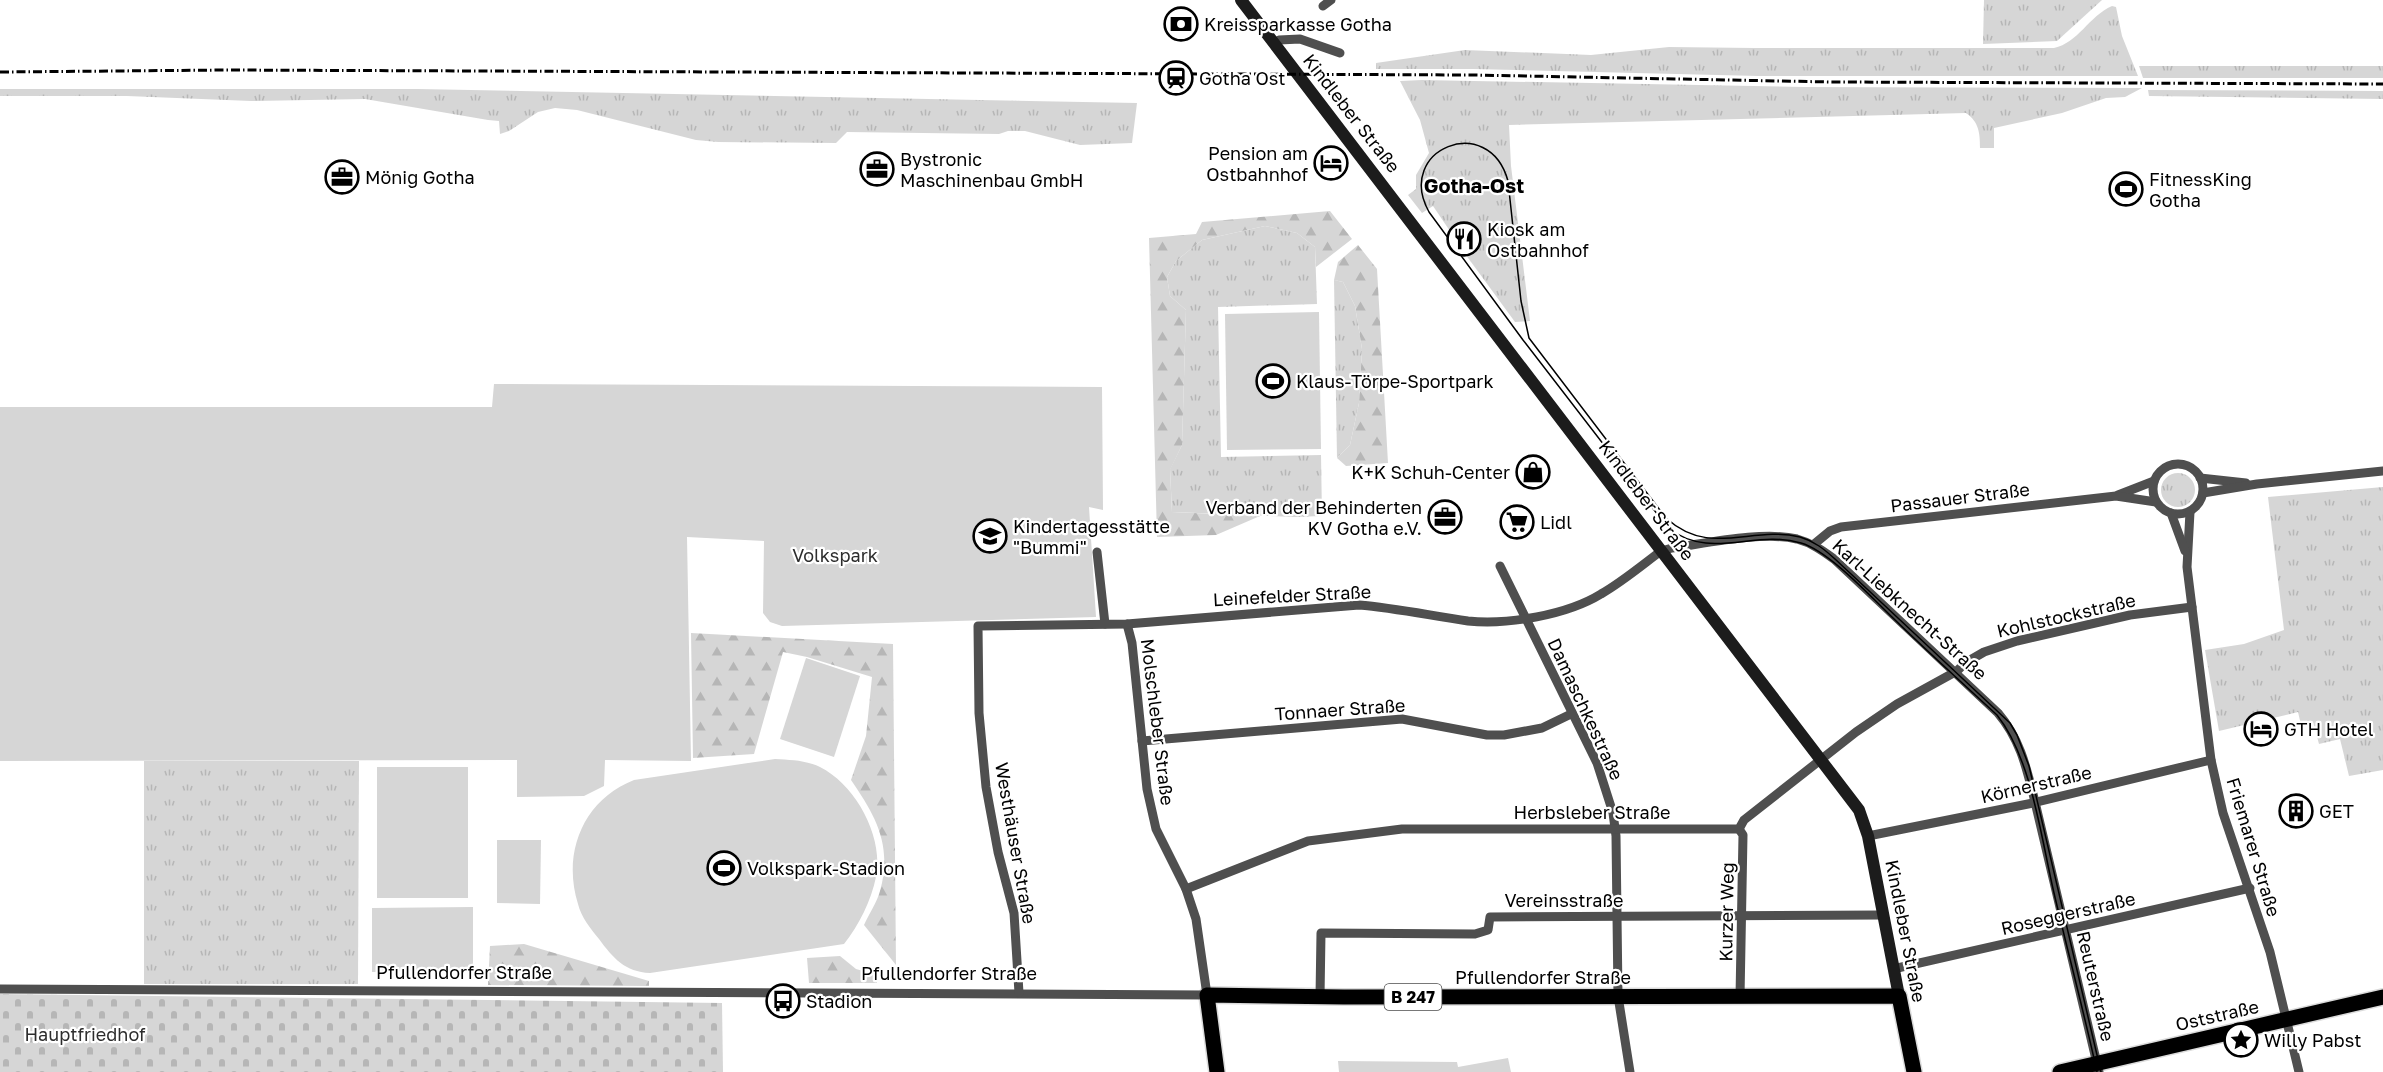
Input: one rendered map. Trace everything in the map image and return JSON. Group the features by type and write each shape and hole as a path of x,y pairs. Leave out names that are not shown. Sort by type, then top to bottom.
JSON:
{"main road":[{"name":"Kindleber Straße","path":"1241,0 1595,461 1859,810 1868,836 1914,1072"},
{"name":"Pfullendorfer Straße","path":"1207,995 1320,997 1899,996"},
{"path":"1207,995 1217,1072"},
{"name":"Oststraße","path":"2060,1072 2098,1068 2287,1019 2383,997"}],"street":[{"path":"1278,40 1308,41 1340,53"},
{"path":"2175,464 2190,467 2200,478 2203,493 2200,501 2190,512 2171,513 2156,502 2153,493 2154,481 2161,471 2175,464"},
{"path":"2203,493 2257,484 2383,471"},
{"path":"2200,478 2257,484"},
{"name":"Passauer Straße","path":"2116,496 2154,481"},
{"name":"Passauer Straße","path":"1813,545 1823,536 1841,527 2116,496 2156,502"},
{"name":"Friemarer Straße","path":"2190,512 2187,556 2211,760 2223,813 2270,952 2299,1072"},
{"name":"Friemarer Straße","path":"2171,513 2187,556"},
{"name":"Karl-Liebknecht-Straße","path":"1661,551 1774,537 1799,540 1813,545 1834,559 1998,713 2015,736 2024,758 2035,802"},
{"name":"Leinefelder Straße","path":"978,626 1127,624 1359,605 1395,608 1468,621 1493,622 1525,618 1569,608 1600,595 1661,551"},
{"path":"1097,552 1104,624"},
{"name":"Damaschkestraße","path":"1500,566 1597,763 1608,796 1615,828 1618,996 1630,1072"},
{"name":"Kohlstockstraße","path":"1954,672 1984,652 2017,641 2130,615 2192,607"},
{"name":"Molschleber Straße","path":"1127,624 1132,643 1147,789 1156,829 1186,889 1196,919 1207,995"},
{"name":"Westhäuser Straße","path":"978,626 979,713 986,787 998,852 1014,913 1019,993"},
{"path":"1739,829 1743,820 1856,732 1897,704 1954,672"},
{"name":"Tonnaer Straße","path":"1142,741 1402,719 1487,735 1504,735 1542,728 1571,714"},
{"name":"Körnerstraße","path":"1868,836 2035,802 2211,760"},
{"name":"Reuterstraße","path":"2035,802 2098,1068"},
{"name":"Herbsleber Straße","path":"1186,889 1308,841 1402,829 1739,829"},
{"name":"Kurzer Weg","path":"1739,829 1743,835 1740,997"},
{"name":"Roseggerstraße","path":"1893,969 2250,888"},
{"name":"Vereinsstraße","path":"1320,997 1321,933 1475,934 1488,930 1490,917 1882,915"},
{"name":"Pfullendorfer Straße","path":"0,989 1207,995"}],"green space":[{"path":"1984,0 2102,0 2057,41 1983,44"},
{"path":"2112,6 2116,7 2122,36 2138,76 1758,76 1376,69 1376,63 1465,50 1591,55 1669,47 2054,48 2070,41 2104,10"},
{"path":"2139,66 2383,66 2383,78 2143,78"},
{"path":"1400,81 1804,87 2142,88 2125,97 2106,98 2062,113 1994,128 1994,148 1980,148 1978,128 1974,120 1966,113 1509,125 1511,166 1530,321 1515,322 1463,251 1472,242 1463,231 1454,237 1433,206 1422,213 1408,195 1416,189 1416,175 1429,153 1420,120"},
{"path":"0,89 418,89 1137,103 1132,143 1080,145 1025,131 1008,131 999,134 847,132 836,143 718,142 696,140 577,110 555,108 538,112 509,131 500,134 499,121 365,99 251,101 127,96 0,96"},
{"path":"2148,90 2383,91 2383,99 2149,96"},
{"path":"1330,211 1352,239 1316,267 1315,247 1297,233 1265,226 1202,240 1176,261 1167,277 1170,296 1186,310 1182,445 1170,470 1172,512 1260,516 1216,535 1157,537 1149,238 1196,234 1202,222"},
{"path":"1265,226 1297,233 1315,247 1317,304 1218,307 1221,457 1321,455 1322,516 1172,512 1170,469 1182,445 1186,310 1170,296 1167,277 1176,261 1202,240"},
{"path":"1358,245 1377,269 1388,463 1346,466 1337,458 1350,445 1359,403 1362,349 1355,306 1343,282 1334,280 1338,262"},
{"path":"1334,280 1343,282 1355,306 1362,349 1359,403 1350,445 1337,458"},
{"name":"Klaus-Törpe-Sportpark","path":"1319,312 1321,449 1227,450 1225,314"},
{"name":"Volkspark","path":"494,384 1102,387 1103,510 1089,507 1096,617 782,626 770,622 763,613 764,541 687,537 691,761 605,760 604,786 584,796 517,797 517,760 0,761 0,407 492,407"},
{"path":"2178,473 2190,478 2195,490 2190,502 2178,507 2166,502 2161,490 2166,478"},
{"path":"2383,487 2383,770 2349,776 2340,739 2319,744 2313,722 2301,725 2298,712 2219,731 2205,650 2244,644 2284,630 2268,497"},
{"path":"691,633 893,644 896,965 864,925 880,891 884,859 883,845 874,818 851,780 866,736 872,677 783,652 754,754 693,758"},
{"path":"806,658 860,676 834,757 780,739"},
{"name":"Volkspark-Stadion","path":"775,759 809,763 833,775 856,799 871,829 876,845 876,877 864,912 844,944 650,973 633,970 620,963 604,946 584,918 579,909 574,885 575,848 581,830 590,815 601,801 616,789 634,780"},
{"path":"144,761 359,761 358,984 144,984"},
{"path":"377,767 468,767 468,898 377,898"},
{"path":"497,840 541,840 540,904 497,903"},
{"path":"473,907 473,970 372,972 372,908"},
{"path":"524,944 649,981 649,986 488,985 490,946"},
{"path":"840,956 856,969 877,975 877,983 809,983 807,958"},
{"name":"Hauptfriedhof","path":"0,994 722,1003 723,1072 0,1072"},
{"path":"1508,1058 1511,1072 1339,1072 1338,1061 1457,1062 1458,1067"}],"tram line":[{"path":"2097,1072 2034,800 2019,754 1997,715 1837,565 1812,548 1801,543 1766,539 1717,544 1700,542 1684,538 1668,528 1523,340 1429,212 1422,190 1424,171 1434,156 1448,147 1465,143 1483,147 1498,160 1508,181 1521,301 1529,338 1666,518 1682,530 1699,536 1731,538 1782,534 1800,537 1814,543 1835,559 2010,723 2029,766 2101,1072"}],"railway":[{"path":"0,72 228,70 1474,75 1831,82 2383,84"}],"place":[{"name":"Kreissparkasse Gotha","path":"1181,24"},
{"name":"Gotha Ost","path":"1176,78"},
{"name":"Pension am Ostbahnhof","path":"1331,163"},
{"name":"Bystronic Maschinenbau GmbH","path":"877,169"},
{"name":"Mönig Gotha","path":"342,177"},
{"name":"FitnessKing Gotha","path":"2126,189"},
{"name":"Kiosk am Ostbahnhof","path":"1464,239"},
{"name":"Klaus-Törpe-Sportpark","path":"1273,381"},
{"name":"K+K Schuh-Center","path":"1533,472"},
{"name":"Verband der Behinderten KV Gotha e.V.","path":"1445,517"},
{"name":"Lidl","path":"1517,522"},
{"name":"Kindertagesstätte \"Bummi\"","path":"990,536"},
{"name":"GTH Hotel","path":"2261,729"},
{"name":"GET","path":"2296,811"},
{"name":"Volkspark-Stadion","path":"724,868"},
{"name":"Stadion","path":"783,1001"},
{"name":"Willy Pabst","path":"2241,1040"}],"district":[{"name":"Gotha-Ost","path":"1474,185"}]}
